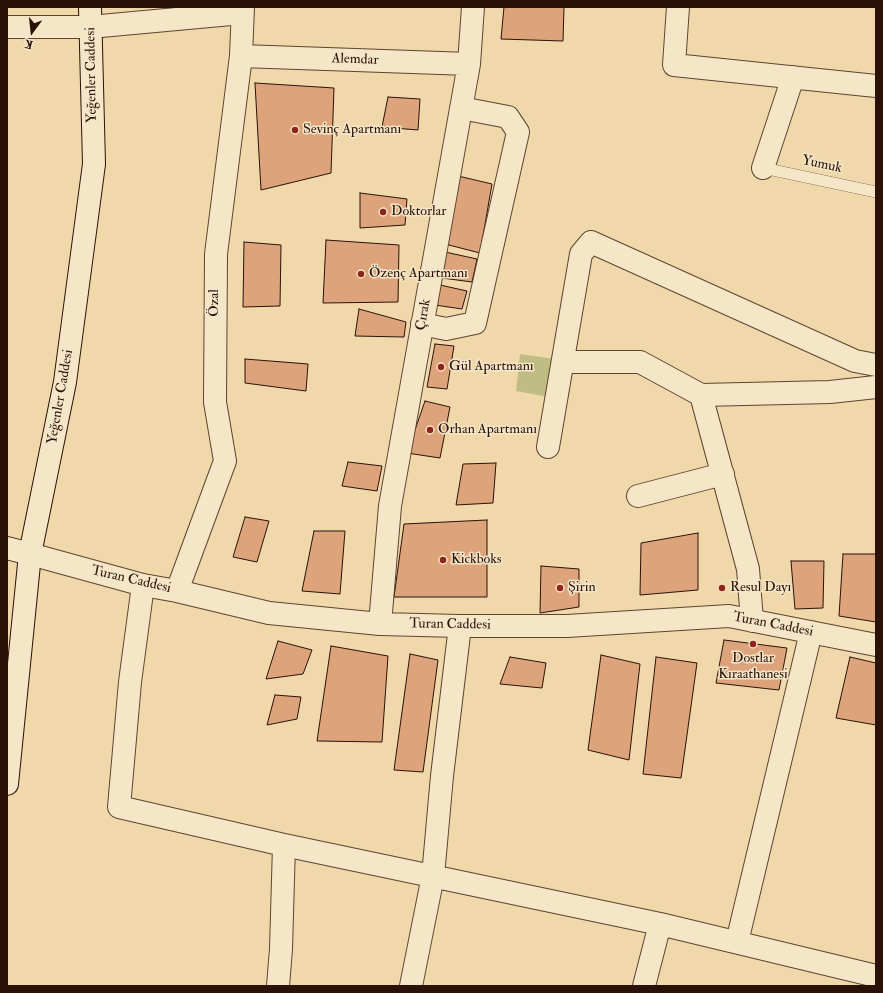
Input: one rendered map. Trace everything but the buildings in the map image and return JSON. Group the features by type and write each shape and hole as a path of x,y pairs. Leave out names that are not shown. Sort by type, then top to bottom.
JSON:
{"street":[{"name":"Çırak","path":"380,624 390,506 469,64 473,7"},
{"path":"678,7 674,65 876,86"},
{"path":"7,27 90,17 243,10"},
{"name":"Özal","path":"177,591 225,461 215,402 216,254 241,56 243,10"},
{"name":"Yeğenler Caddesi","path":"7,784 30,554 65,382 94,164 90,17"},
{"name":"Alemdar","path":"241,56 469,64"},
{"path":"763,168 792,77"},
{"path":"422,324 446,329 475,323 518,132 508,117 461,108"},
{"path":"548,447 581,254 591,242 855,361 876,365"},
{"path":"563,362 640,362 701,395 830,392 876,387"},
{"path":"701,395 748,569 752,621"},
{"path":"638,496 723,474"},
{"name":"Turan Caddesi","path":"7,548 143,585 177,591 269,613 380,624 460,626 567,626 729,616 876,645"},
{"path":"143,585 130,682 119,807 284,845 660,924 876,976"},
{"path":"411,986 434,876 442,776 460,626"},
{"path":"737,942 811,632"},
{"path":"278,986 281,949 284,845"},
{"path":"644,986 660,924"}],"lane":[{"name":"Yumuk","path":"763,168 876,192"}],"shaded area":[{"path":"520,354 555,359 549,397 516,391"}],"place":[{"name":"Sevinç Apartmanı","path":"295,130"},
{"name":"Doktorlar","path":"383,212"},
{"name":"Özenç Apartmanı","path":"361,274"},
{"name":"Gül Apartmanı","path":"441,367"},
{"name":"Orhan Apartmanı","path":"430,430"},
{"name":"Kickboks","path":"443,560"},
{"name":"Şirin","path":"560,588"},
{"name":"Resul Dayı","path":"722,588"},
{"name":"Dostlar Kıraathanesi","path":"753,644"}]}
